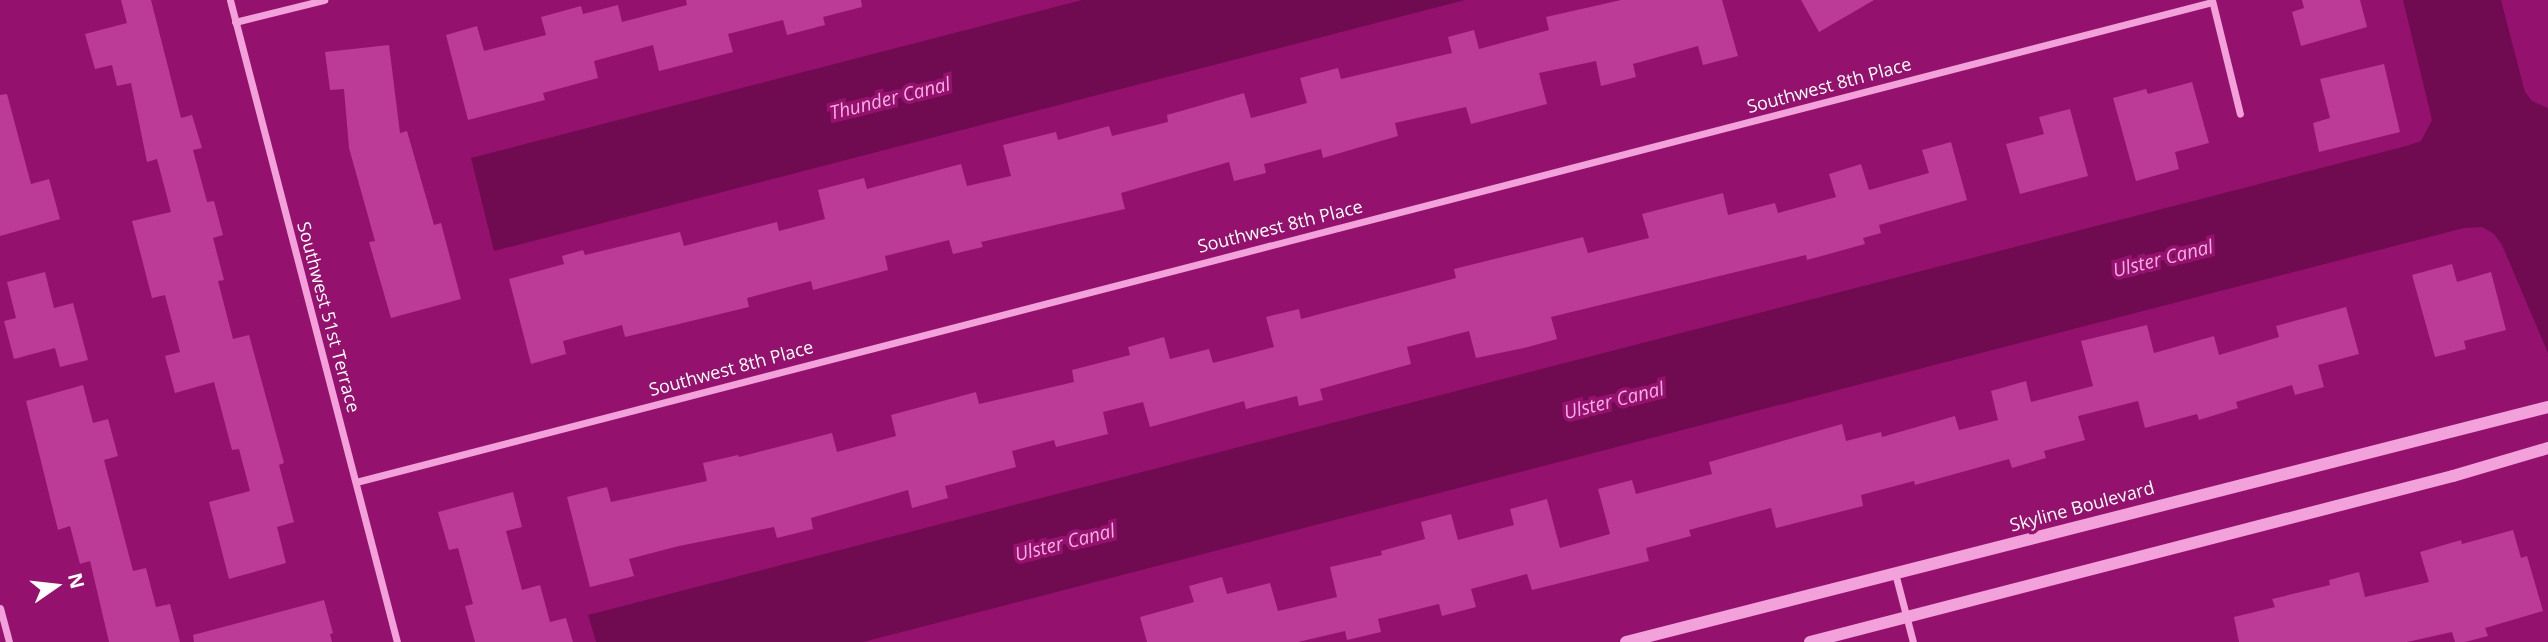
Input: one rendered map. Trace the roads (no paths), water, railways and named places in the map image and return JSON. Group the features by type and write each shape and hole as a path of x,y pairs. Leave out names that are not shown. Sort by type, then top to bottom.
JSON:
{"street":[{"name":"Southwest 51st Terrace","path":"230,0 397,642"},
{"path":"236,22 324,0"},
{"name":"Southwest 8th Place","path":"356,481 2212,1 2240,114"},
{"name":"Skyline Boulevard","path":"1626,642 2548,407"},
{"path":"1810,642 2453,476 2548,448"},
{"path":"1895,572 1913,642"},
{"path":"0,608 9,642"}],"water":[{"name":"Thunder Canal","path":"1082,0 1465,0 494,251 471,158"},
{"name":"Ulster Canal","path":"2403,0 2501,0 2525,92 2532,101 2548,108 2548,353 2502,245 2494,234 2482,227 2464,228 863,642 596,642 588,615 2421,141 2432,120"}]}
